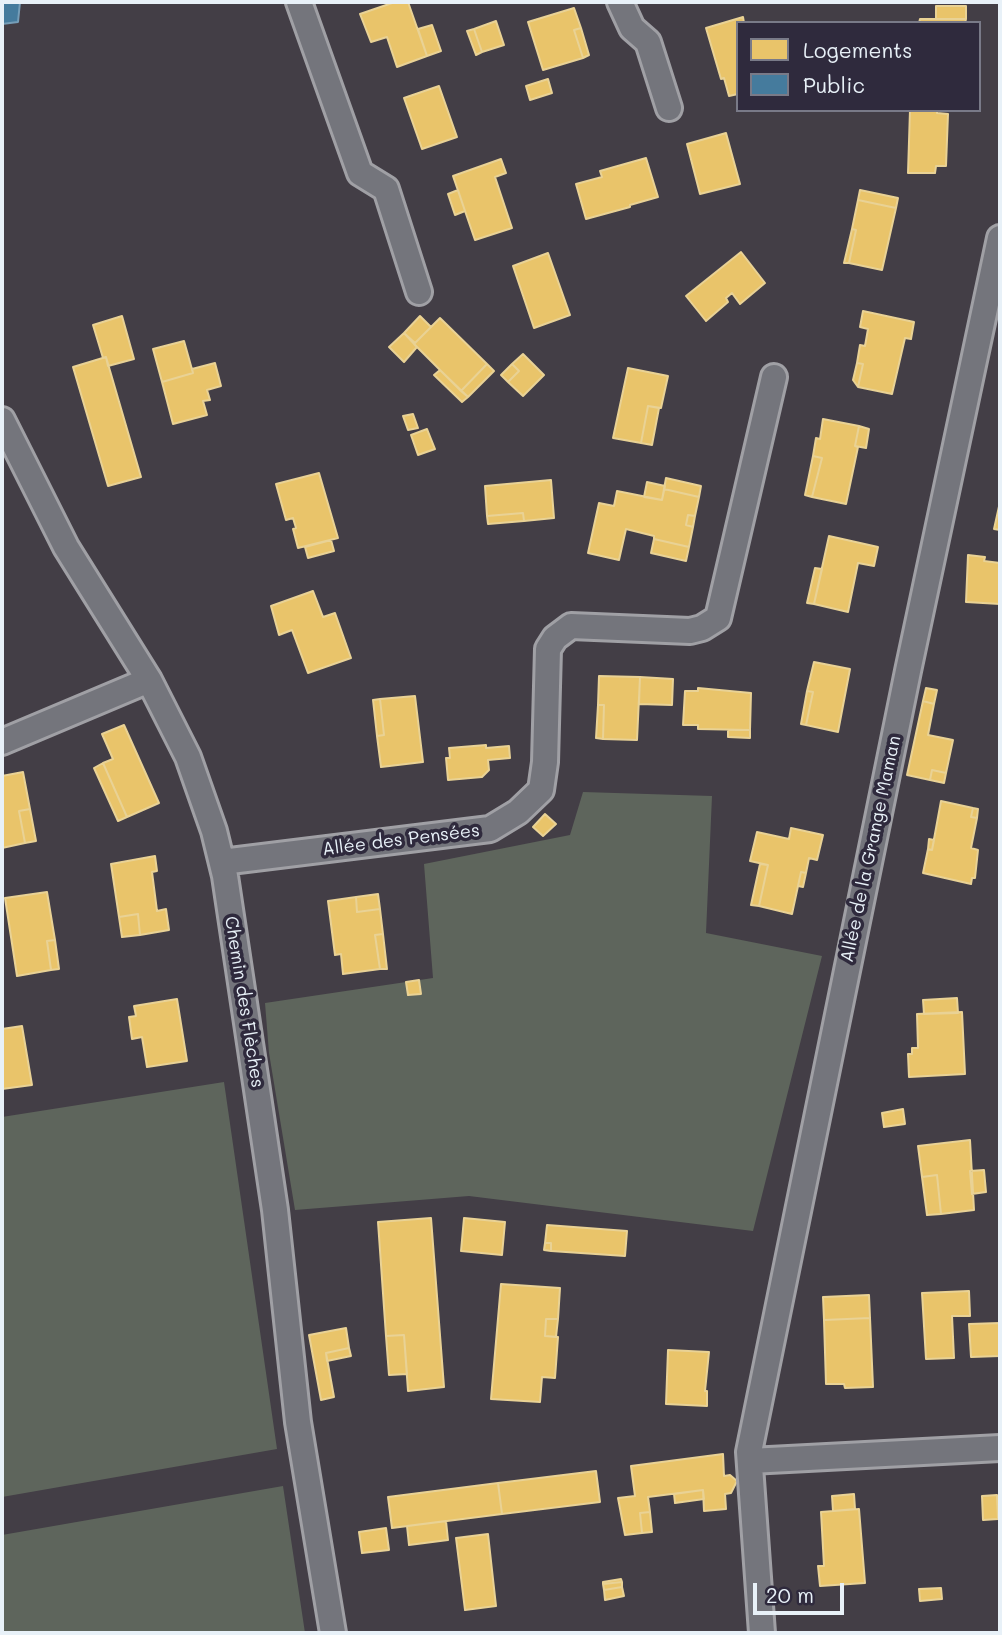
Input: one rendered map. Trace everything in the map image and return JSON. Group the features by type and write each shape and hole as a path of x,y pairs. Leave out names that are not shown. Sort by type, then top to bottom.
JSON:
{"street":[{"path":"299,2 360,173 386,189 419,292"},
{"path":"620,2 632,28 648,42 669,108"},
{"name":"Allée de la Grange Maman","path":"762,1633 749,1452 1000,238"},
{"name":"Allée des Pensées","path":"222,862 490,829 518,812 541,790 545,762 548,649 555,638 571,626 690,631 702,628 718,618 774,377"},
{"name":"Chemin des Flèches","path":"2,420 66,547 149,680 188,757 214,831 222,862 275,1210 299,1422 333,1633"},
{"path":"2,742 149,680"},
{"path":"750,1461 1000,1448"}],"shaded area":[{"path":"583,792 712,796 706,933 822,956 753,1231 469,1196 295,1210 269,1053 265,1003 433,978 424,864 570,835"},
{"path":"224,1082 277,1449 2,1497 2,1117"},
{"path":"283,1486 305,1633 2,1633 2,1535"}],"building: Logements":[{"path":"395,2 408,2 427,56 397,67 387,37 371,42 360,14"},
{"path":"936,6 966,6 966,19 936,19"},
{"path":"574,8 581,28 574,30 583,58 543,70 528,22"},
{"path":"743,17 744,21 736,21 736,94 729,96 724,78 721,79 706,28"},
{"path":"920,19 966,19 966,21"},
{"path":"496,21 504,45 482,52 474,29"},
{"path":"432,25 441,51 427,56 418,29"},
{"path":"581,28 589,55 583,58 574,30"},
{"path":"474,29 482,52 476,55 467,31"},
{"path":"548,79 552,93 530,100 526,86"},
{"path":"439,86 457,137 422,149 404,98"},
{"path":"910,112 948,114 946,166 936,166 935,173 908,173"},
{"path":"726,133 740,184 700,194 687,144"},
{"path":"646,158 658,197 586,219 576,184 602,177 600,171"},
{"path":"501,159 506,173 495,177 512,228 475,240 453,176"},
{"path":"458,190 465,211 455,215 448,194"},
{"path":"860,190 898,198 896,208 858,200"},
{"path":"858,200 896,208 882,270 849,263 856,230 852,229"},
{"path":"852,229 856,230 849,263 844,263"},
{"path":"741,252 765,283 740,304 732,293 726,298 728,302 706,321 686,296"},
{"path":"548,253 570,315 534,328 513,266"},
{"path":"863,311 914,322 911,339 905,338 892,394 858,387 863,364 857,363 860,345 865,346 868,329 860,327"},
{"path":"122,316 134,359 108,366 93,325"},
{"path":"420,316 431,327 415,343 404,333"},
{"path":"440,318 487,364 461,391 414,344"},
{"path":"404,333 417,347 404,362 389,347"},
{"path":"184,341 193,373 162,382 153,349"},
{"path":"523,354 544,375 523,396 508,382 519,371 512,364"},
{"path":"106,357 141,477 108,486 73,367"},
{"path":"215,363 221,386 207,390 210,400 203,401 207,415 173,424 162,382 193,373 192,369"},
{"path":"857,363 863,364 858,387 853,380"},
{"path":"487,364 494,371 468,397 461,391"},
{"path":"512,364 519,371 508,382 501,375"},
{"path":"628,368 668,376 661,408 648,406 641,443 613,438"},
{"path":"440,370 468,397 462,402 434,375"},
{"path":"648,406 659,408 652,445 641,443"},
{"path":"413,414 418,428 408,430 403,416"},
{"path":"823,419 859,426 855,446 858,447 846,504 812,497 822,458 813,456 816,438 820,439"},
{"path":"859,426 869,429 866,448 855,446"},
{"path":"427,429 435,449 418,455 411,435"},
{"path":"813,456 822,458 812,497 805,495"},
{"path":"319,473 338,538 298,548 293,518 286,520 276,484"},
{"path":"666,478 701,486 699,497 664,489"},
{"path":"551,480 554,518 524,521 523,513 487,516 485,486"},
{"path":"647,482 665,486 662,500 644,497"},
{"path":"664,489 699,497 695,516 688,515 686,525 693,527 689,547 626,529 619,560 588,553 599,503 614,506 617,491 662,500"},
{"path":"1000,502 1000,530 994,529"},
{"path":"523,513 524,521 488,524 487,516"},
{"path":"688,515 695,516 693,527 686,525"},
{"path":"829,536 878,547 874,566 858,563 848,612 814,604"},
{"path":"654,539 689,547 686,561 651,553"},
{"path":"331,540 334,551 308,558 305,547"},
{"path":"968,555 985,557 984,561 1000,563 1000,604 966,602"},
{"path":"815,568 822,569 814,604 807,603"},
{"path":"313,591 323,617 335,613 351,658 308,673 292,630 279,635 271,606"},
{"path":"814,662 850,669 838,732 806,725 813,692 807,691"},
{"path":"599,676 640,677 637,740 603,739 604,705 598,705"},
{"path":"640,677 673,679 672,705 639,704"},
{"path":"698,688 751,693 750,730 698,729 698,725 683,725 685,691 698,691"},
{"path":"926,688 937,690 934,704 923,701"},
{"path":"807,691 813,692 806,725 801,724"},
{"path":"415,696 423,762 381,767 377,736 384,735 380,699"},
{"path":"380,699 384,735 377,736 373,700"},
{"path":"923,701 934,704 928,735 953,740 946,773 932,770 930,780 907,775"},
{"path":"598,705 604,705 603,739 596,738"},
{"path":"124,725 159,803 127,817 103,763 113,759 102,734"},
{"path":"728,730 750,730 750,738 728,737"},
{"path":"486,745 486,748 509,746 510,758 488,760 489,770 482,777 448,780 446,758 450,758 449,748"},
{"path":"103,763 127,817 118,821 94,768"},
{"path":"932,770 946,773 944,783 930,780"},
{"path":"23,772 30,809 19,811 25,843 2,848 2,776"},
{"path":"941,801 973,808 971,817 977,818 971,848 978,850 975,878 972,878 971,884 923,873 928,849 932,850"},
{"path":"973,808 978,809 977,818 971,817"},
{"path":"30,809 36,841 25,843 19,811"},
{"path":"545,814 556,824 543,836 533,827"},
{"path":"791,828 823,835 817,860 809,858 806,873 801,872 792,914 759,906 768,865 750,861 757,832 789,839"},
{"path":"929,839 934,840 932,850 928,849"},
{"path":"155,856 157,871 152,872 157,911 166,909 169,930 140,935 138,914 119,917 111,864"},
{"path":"760,864 768,865 759,906 751,905"},
{"path":"801,872 806,873 803,887 798,886"},
{"path":"47,892 55,940 47,941 51,970 17,976 5,898"},
{"path":"378,894 380,909 357,912 356,897"},
{"path":"356,897 357,912 380,909 383,934 375,935 380,969 343,974 341,954 335,955 328,901"},
{"path":"138,914 140,935 122,937 119,917"},
{"path":"383,934 387,969 380,969 375,935"},
{"path":"55,940 59,969 51,970 47,941"},
{"path":"419,980 421,994 408,995 406,982"},
{"path":"957,998 958,1013 924,1014 923,1000"},
{"path":"177,999 187,1061 147,1067 142,1037 132,1039 129,1017 136,1016 134,1006"},
{"path":"962,1012 965,1074 909,1077 908,1054 912,1054 912,1048 918,1048 917,1014"},
{"path":"22,1026 32,1085 2,1089 2,1029"},
{"path":"903,1109 905,1124 884,1127 882,1113"},
{"path":"970,1140 974,1210 941,1214 937,1175 922,1177 918,1146"},
{"path":"984,1170 986,1192 972,1194 970,1171"},
{"path":"937,1175 941,1214 927,1215 922,1177"},
{"path":"431,1218 444,1387 408,1391 404,1335 386,1336 378,1222"},
{"path":"464,1218 505,1222 502,1255 461,1251"},
{"path":"547,1225 627,1231 625,1256 551,1251 551,1243 545,1243"},
{"path":"545,1243 551,1243 551,1251 544,1250"},
{"path":"501,1284 560,1288 558,1319 546,1319 545,1336 558,1337 555,1378 542,1377 540,1402 491,1399"},
{"path":"969,1291 970,1316 952,1316 954,1358 926,1359 922,1293"},
{"path":"869,1295 870,1318 824,1320 823,1297"},
{"path":"870,1318 873,1387 845,1388 844,1384 826,1384 824,1320"},
{"path":"546,1319 558,1319 556,1337 545,1336"},
{"path":"1000,1323 1000,1356 971,1357 969,1324"},
{"path":"346,1328 349,1348 326,1353 334,1397 321,1400 309,1335"},
{"path":"404,1335 407,1374 389,1375 386,1336"},
{"path":"349,1348 351,1356 327,1361 326,1353"},
{"path":"668,1350 709,1352 705,1391 707,1406 666,1404"},
{"path":"723,1454 724,1476 730,1475 737,1481 731,1493 725,1494 726,1509 704,1511 703,1490 648,1497 650,1512 640,1513 642,1533 625,1535 618,1498 635,1496 631,1466"},
{"path":"596,1471 600,1502 502,1514 498,1483"},
{"path":"498,1483 502,1514 392,1528 388,1497"},
{"path":"703,1490 704,1499 675,1503 674,1494"},
{"path":"854,1494 855,1509 833,1511 832,1496"},
{"path":"997,1495 998,1519 983,1520 982,1496"},
{"path":"859,1509 865,1583 820,1586 818,1566 824,1566 821,1512"},
{"path":"650,1512 652,1532 642,1533 640,1513"},
{"path":"446,1521 448,1540 409,1545 407,1526"},
{"path":"386,1528 389,1550 362,1553 359,1532"},
{"path":"488,1534 496,1606 465,1610 456,1538"},
{"path":"621,1579 622,1582 603,1584 603,1582"},
{"path":"622,1582 622,1587 604,1590 603,1584"},
{"path":"622,1587 624,1596 605,1600 604,1590"},
{"path":"941,1588 942,1599 920,1601 919,1589"}],"building: Public":[{"path":"2,2 20,2 18,22 2,24"}]}
